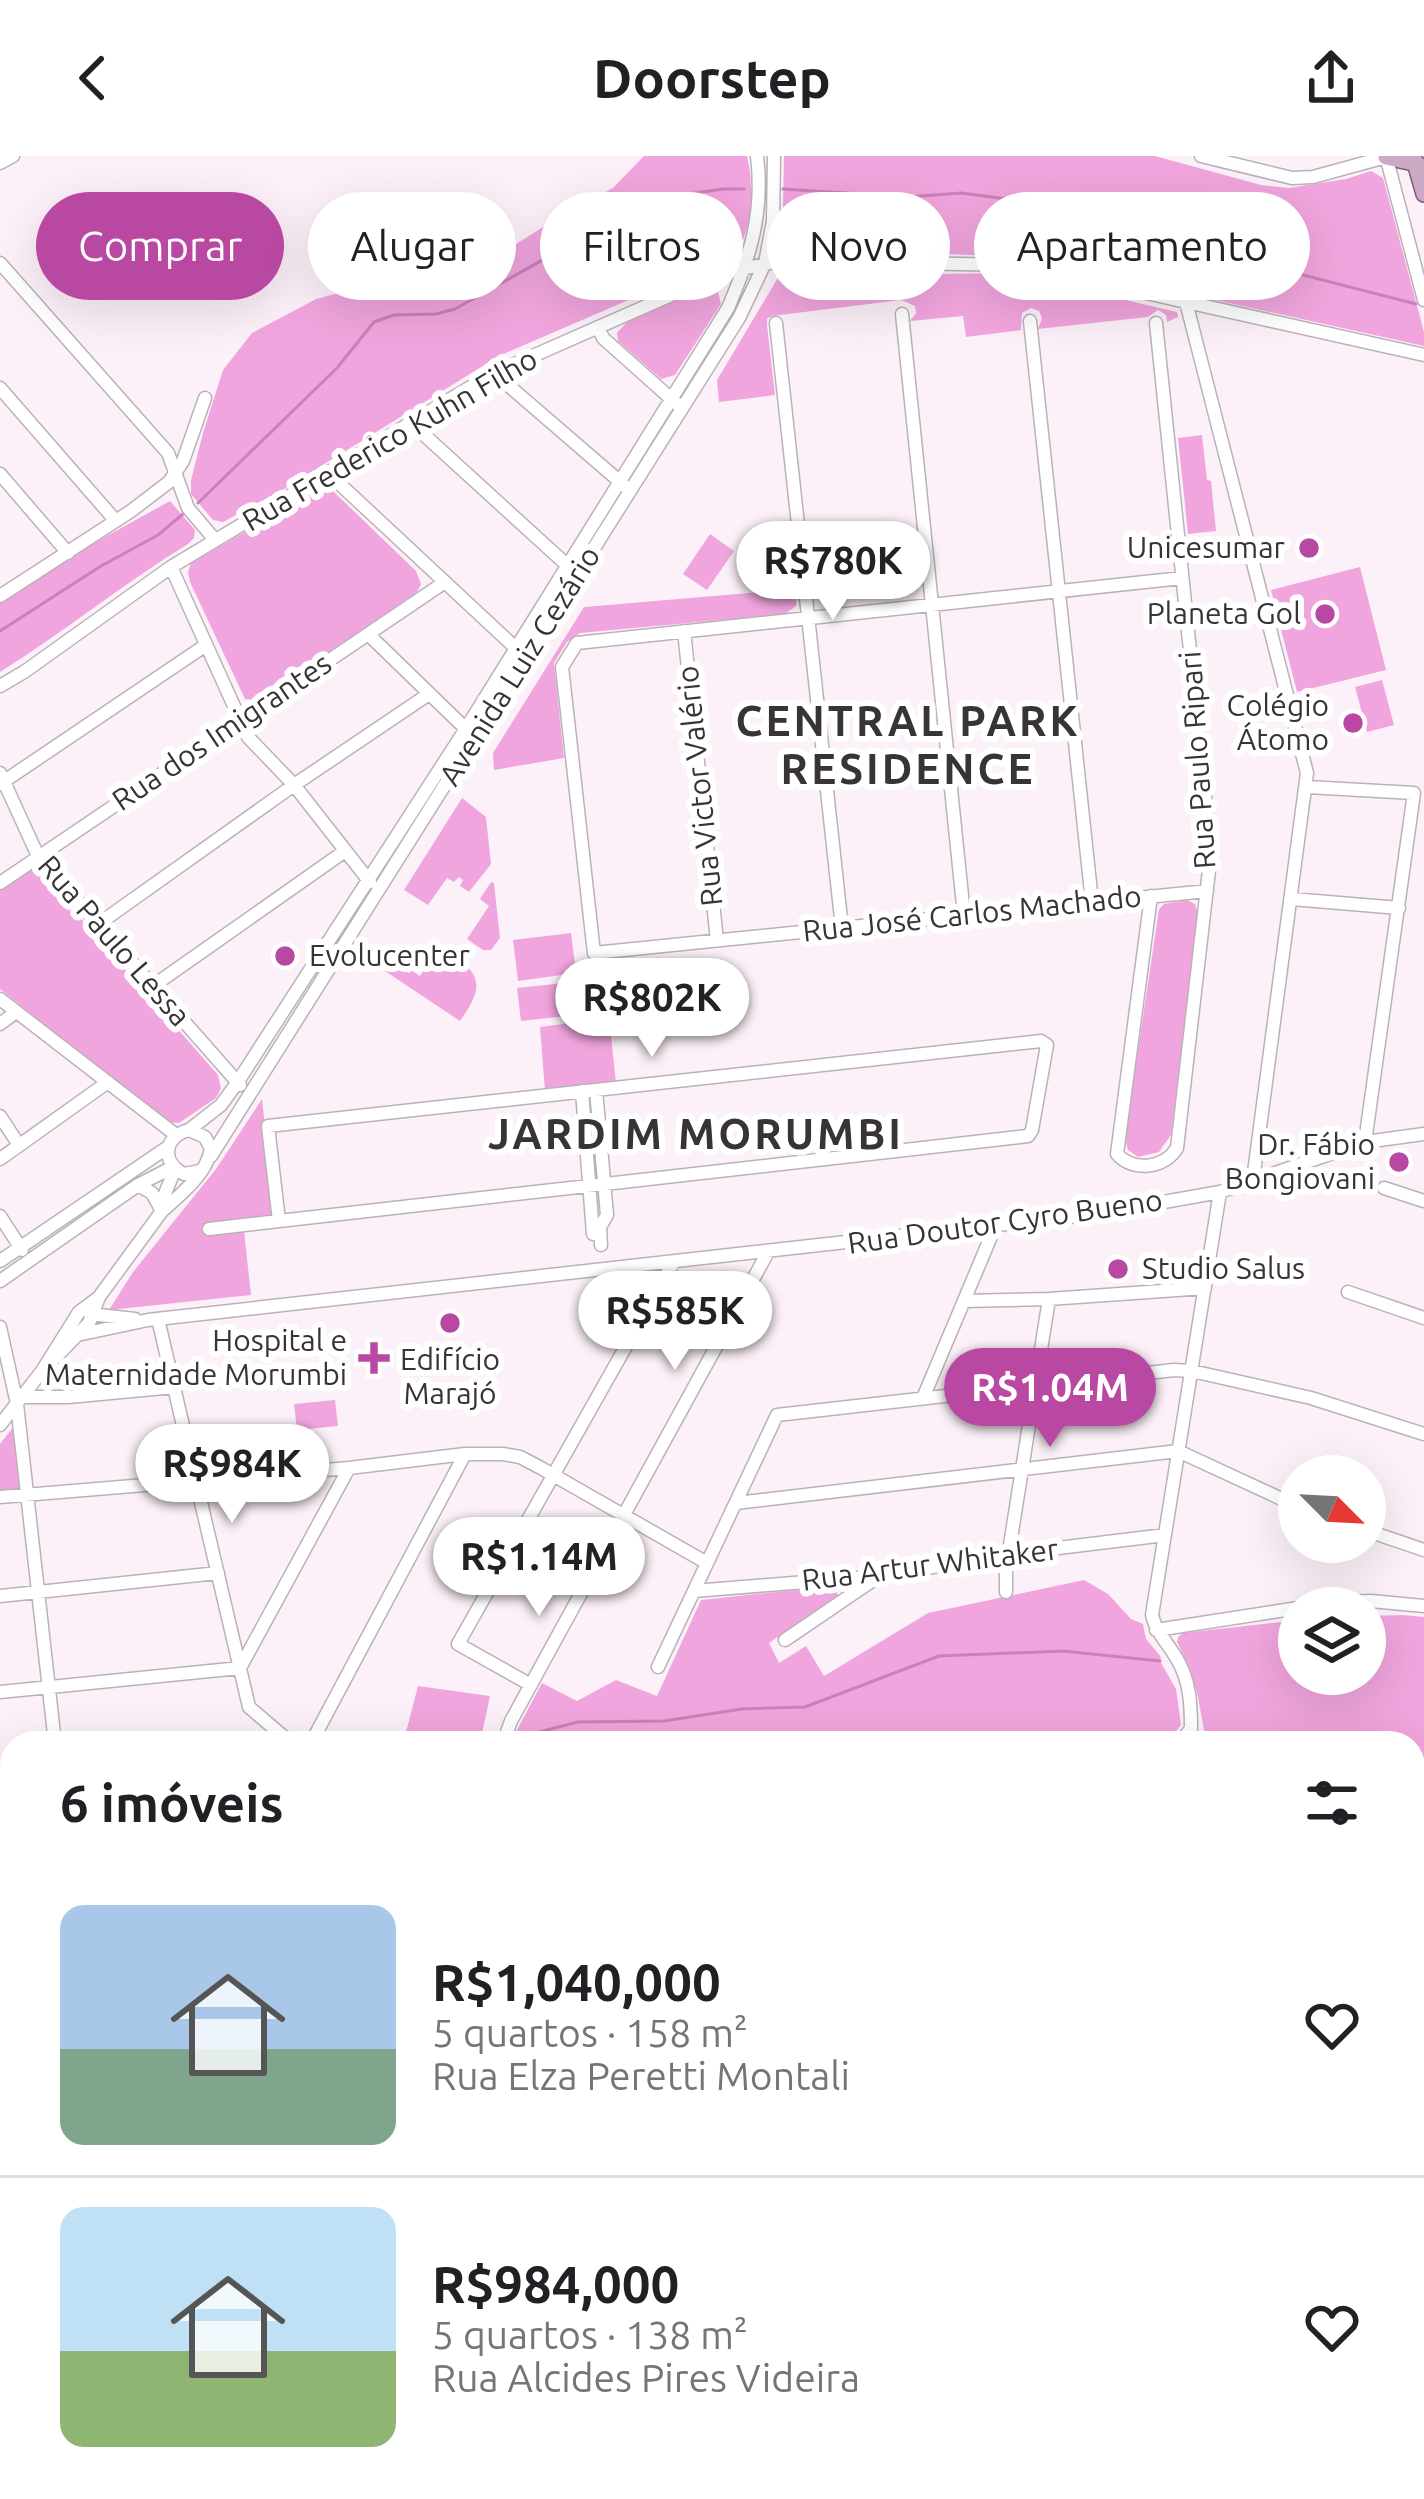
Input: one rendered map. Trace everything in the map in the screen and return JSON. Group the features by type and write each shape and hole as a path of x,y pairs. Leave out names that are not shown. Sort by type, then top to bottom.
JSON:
{"main road":[{"path":"1386,156 1417,161 1424,194"}],"street":[{"path":"0,164 13,156"},
{"name":"Avenida Luiz Cezário","path":"211,1156 520,653 578,575 631,491 746,268 756,226 757,156"},
{"name":"Avenida Luiz Cezário","path":"520,653 566,564 619,481 740,318 765,263 775,200 774,156"},
{"path":"1202,156 1292,178 1313,177 1386,156 1424,300"},
{"path":"0,263 168,453 188,508 215,540"},
{"name":"Rua Frederico Kuhn Filho","path":"0,686 171,567 494,373 719,274 765,263 1021,265 1424,355"},
{"path":"1186,302 1304,760 1307,787 1253,1180"},
{"path":"902,314 964,915"},
{"path":"1030,321 1092,902"},
{"path":"776,323 842,928"},
{"name":"Rua Paulo Ripari","path":"1151,896 1117,1154 1134,1166 1161,1163 1173,1156 1179,1138 1211,853 1156,323"},
{"path":"598,327 603,338 677,404"},
{"path":"494,373 631,491"},
{"path":"0,388 115,520"},
{"path":"0,596 170,482 205,398"},
{"path":"410,422 578,575"},
{"path":"0,474 68,553"},
{"path":"329,474 520,653"},
{"path":"591,525 603,534"},
{"path":"171,567 248,737 294,784 374,885"},
{"path":"684,631 1182,578"},
{"name":"Rua dos Imigrantes","path":"0,883 445,582"},
{"name":"Rua José Carlos Machado","path":"684,631 577,643 562,667 594,952 1207,891"},
{"name":"Rua Victor Valério","path":"684,631 716,940"},
{"path":"368,634 470,733"},
{"path":"1,780 206,645"},
{"path":"97,925 429,694"},
{"name":"Rua Paulo Lessa","path":"1,780 38,856 251,1094"},
{"path":"1307,787 1414,794 1365,1142"},
{"path":"154,986 345,851"},
{"name":"Avenida Luiz Cezário","path":"0,1261 220,1105 374,885"},
{"path":"1292,899 1399,908"},
{"path":"0,999 178,1137 206,1137 212,1149 200,1171 175,1203 164,1208 0,1425"},
{"path":"0,1024 16,1012"},
{"path":"209,1229 1028,1136 1047,1046 1042,1041 268,1126 279,1221"},
{"path":"0,1159 108,1082"},
{"path":"589,1091 592,1128 597,1185 602,1245 600,1227 607,1215 597,1185"},
{"path":"0,1116 19,1145"},
{"name":"Rua Doutor Cyro Bueno","path":"81,1321 153,1320 1096,1214 1220,1192 1365,1142 1424,1134"},
{"path":"178,1137 167,1154 174,1168 184,1174 200,1171"},
{"path":"0,1281 138,1185 174,1168"},
{"path":"164,1208 174,1168"},
{"path":"138,1185 164,1208"},
{"path":"1384,1188 1424,1201"},
{"path":"1191,1729 1185,1674 1156,1630 1152,1615 1220,1192"},
{"path":"0,1216 28,1260"},
{"path":"923,1398 995,1227"},
{"path":"507,1731 768,1252"},
{"path":"531,1685 458,1644 673,1263"},
{"path":"964,1301 1205,1288"},
{"path":"1348,1292 1424,1318"},
{"path":"1006,1592 1049,1299"},
{"path":"153,1320 176,1387 249,1707 277,1731"},
{"name":"Rua Doutor Cyro Bueno","path":"81,1321 153,1320"},
{"path":"0,1327 19,1400 54,1731"},
{"path":"658,1667 777,1415 1174,1370 1311,1398 1424,1434"},
{"path":"19,1400 176,1387"},
{"path":"736,1503 1178,1451 1278,1498"},
{"path":"317,1731 465,1454"},
{"path":"0,1497 503,1454 520,1456 707,1563"},
{"path":"240,1668 349,1468"},
{"name":"Rua Artur Whitaker","path":"694,1591 880,1576 1165,1535"},
{"path":"1386,1537 1424,1550"},
{"path":"0,1596 218,1573"},
{"path":"785,1640 880,1576"},
{"path":"1156,1630 1336,1602 1423,1603"},
{"path":"0,1692 240,1668"}],"shaded area":[{"path":"644,156 747,156 751,181 745,234 743,239 743,192 605,192"},
{"path":"784,156 1155,156 1289,188 1371,171 1383,178 1424,346 1215,300 1310,300 1310,192 974,192 974,255 950,254 950,192 783,192"},
{"path":"540,229 540,300 629,300 499,356 223,522 213,520 191,494 203,433 223,370 252,333 314,300 516,300 516,244"},
{"path":"974,273 974,300 1126,300 1177,312 1178,317 1167,322 1158,310 1148,317 1038,329 1042,318 1031,308 1022,313 1021,330 966,337 963,316 910,321 915,306 901,300 950,300 950,274"},
{"path":"767,296 767,300 901,300 767,319 775,395 719,402 717,380"},
{"path":"675,300 720,300 721,304 675,375 661,379 618,341 617,333 627,322"},
{"path":"1202,435 1216,531 1188,534 1178,438"},
{"path":"321,488 333,491 416,571 421,584 417,592 257,701 245,699 190,582 191,563"},
{"path":"170,501 195,530 194,538 0,672 0,595"},
{"path":"710,534 734,551 707,590 683,574"},
{"name":"Planeta Gol","path":"1360,567 1386,670 1297,692 1271,590"},
{"path":"797,589 796,606 785,614 580,633 567,642 554,663 564,758 494,770 493,753 584,607"},
{"path":"1382,680 1394,725 1367,732 1355,687"},
{"path":"462,798 486,817 491,864 469,892 460,886 463,880 459,877 454,882 447,878 428,905 404,890"},
{"path":"34,865 218,1075 221,1088 216,1098 179,1123 167,1122 0,989 0,889"},
{"path":"491,882 500,938 491,950 483,950 467,939 489,906 480,899"},
{"path":"1187,900 1195,904 1198,914 1171,1135 1159,1152 1138,1157 1128,1150 1125,1138 1159,909"},
{"path":"571,933 576,973 518,981 513,940"},
{"path":"456,956 472,972 476,986 460,1021 385,971 394,959 420,976 432,958 450,964"},
{"path":"573,982 576,1015 521,1021 517,988"},
{"path":"609,1018 616,1083 545,1091 540,1027"},
{"path":"262,1099 275,1218 208,1226 209,1235 244,1231 251,1295 109,1310 133,1272 216,1169"},
{"path":"335,1400 338,1426 297,1430 294,1404"},
{"path":"14,1426 22,1491 0,1492 0,1444"},
{"path":"1084,1580 1143,1624 1146,1639 1161,1657 1176,1689 1181,1725 1176,1731 516,1731 542,1683 577,1701 616,1680 657,1696 701,1600 834,1586 838,1595 769,1643 779,1663 806,1646 824,1676 928,1613"},
{"path":"1386,1615 1424,1617 1424,1731 1204,1731 1190,1669 1177,1642 1183,1633 1278,1622 1278,1695 1386,1695"},
{"path":"418,1686 490,1696 483,1731 406,1731"}],"waterway":[{"path":"198,503 337,368 374,322 394,315 455,309 630,211 667,197 744,189"},
{"path":"783,189 908,197 961,193 1007,199 1416,304"},
{"path":"0,631 158,535 183,514"},
{"path":"543,1731 578,1722 664,1721 742,1709 805,1707 939,1656 1063,1651 1160,1661"}],"place":[{"name":"Unicesumar","path":"1309,548"},
{"name":"Planeta Gol","path":"1325,614"},
{"name":"Colégio Átomo","path":"1353,723"},
{"name":"Evolucenter","path":"285,956"},
{"name":"Dr. Fábio Bongiovani","path":"1399,1162"},
{"name":"Studio Salus","path":"1118,1269"},
{"name":"Edifício Marajó","path":"450,1323"},
{"name":"Hospital e Maternidade Morumbi","path":"374,1358"}],"district":[{"name":"CENTRAL PARK RESIDENCE","path":"908,745"},
{"name":"JARDIM MORUMBI","path":"696,1134"}]}
